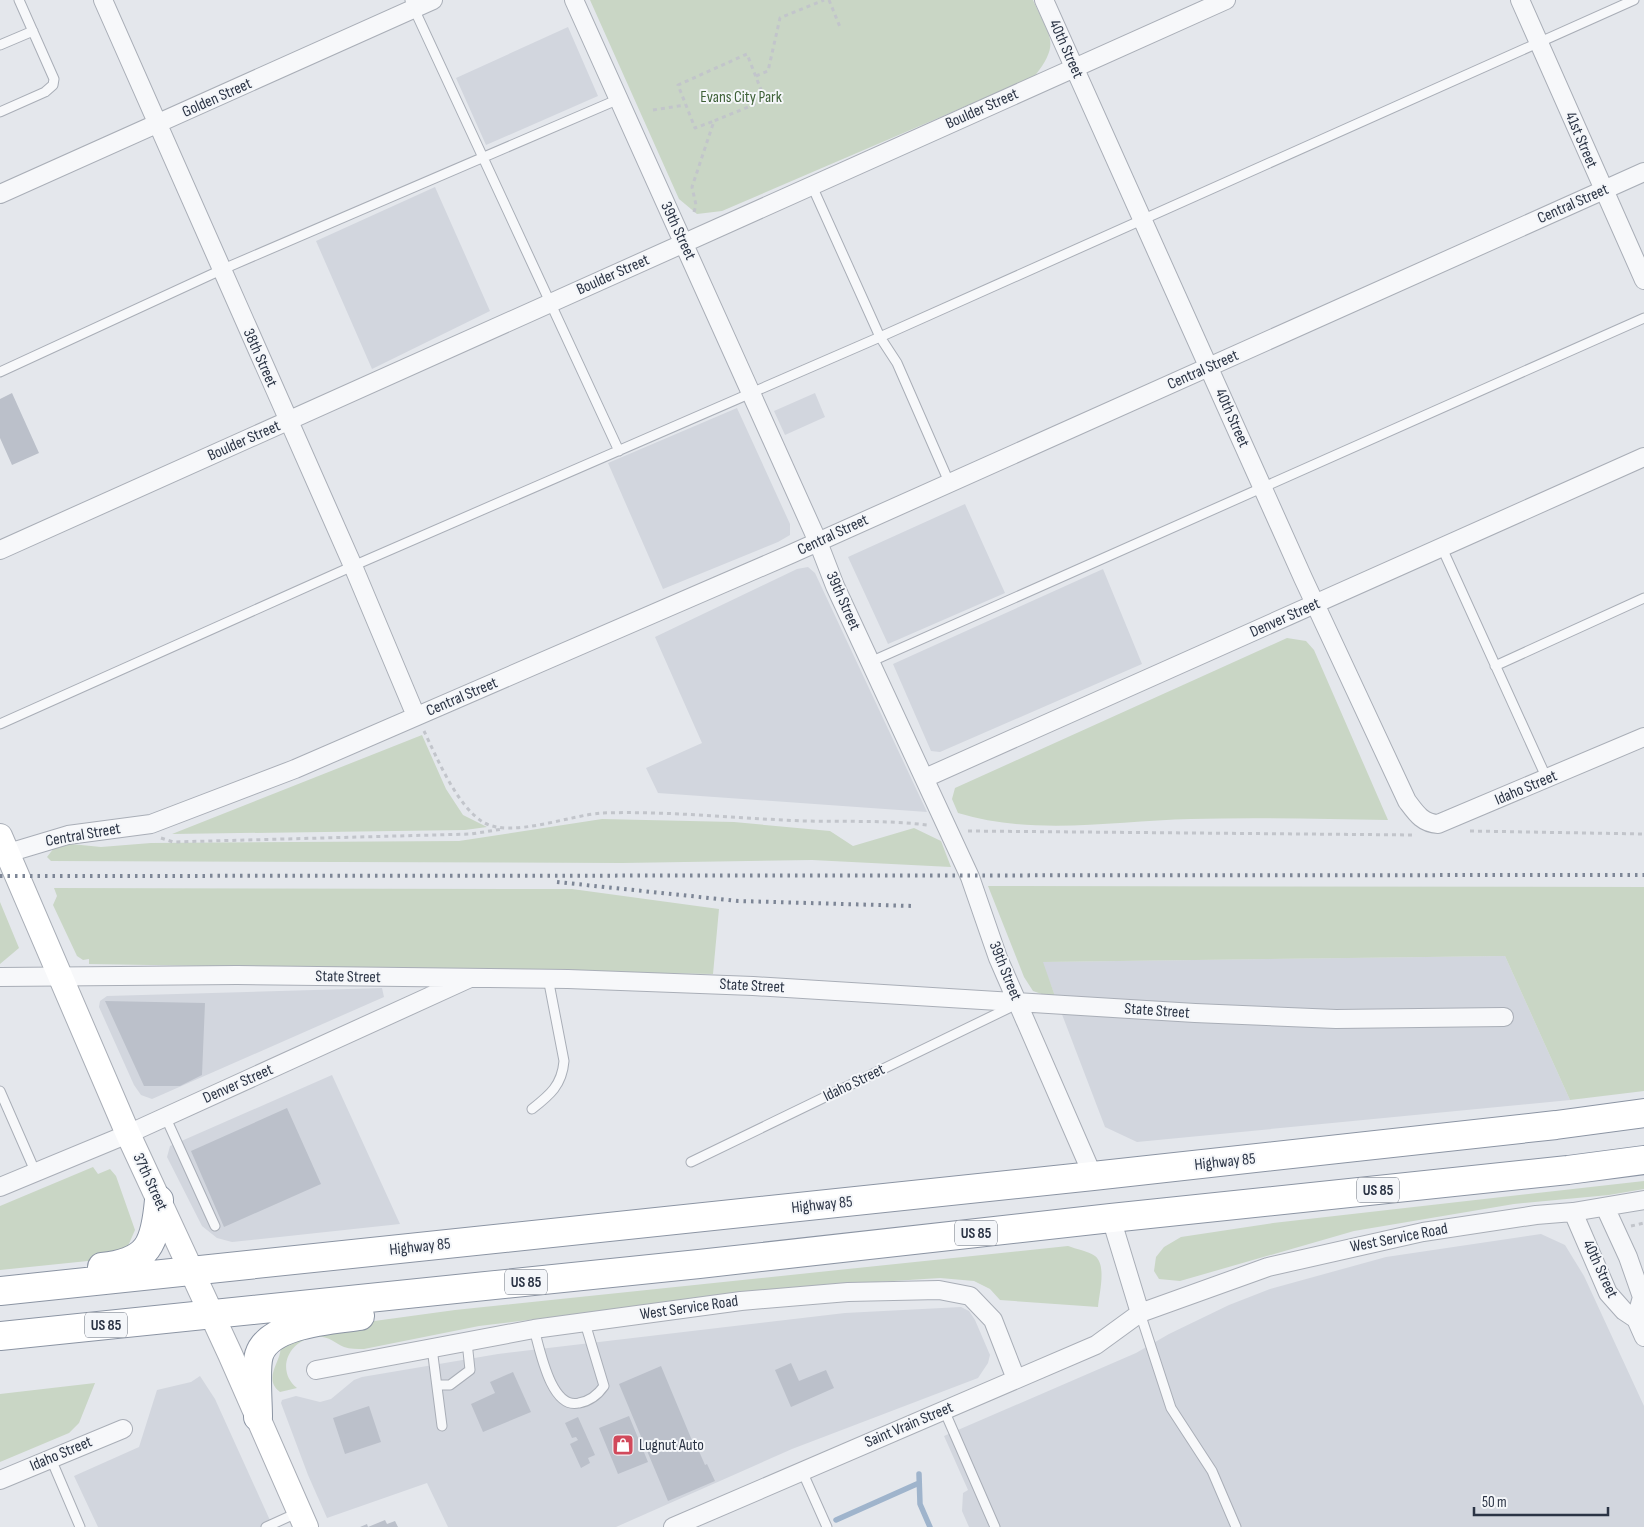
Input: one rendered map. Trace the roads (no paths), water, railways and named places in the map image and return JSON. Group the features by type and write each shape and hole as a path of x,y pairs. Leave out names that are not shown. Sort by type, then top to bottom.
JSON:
{"highway":[{"name":"Highway 85","path":"0,1291 1093,1176 1546,1126 1644,1113"},
{"name":"US 85","path":"0,1336 1568,1170 1644,1160"},
{"path":"0,1279 124,1265 137,1258 151,1240 157,1223 159,1200"},
{"path":"258,1418 259,1355 266,1342 287,1330 312,1323 424,1306 453,1289"}],"main road":[{"name":"37th Street","path":"4,845 128,1134 192,1271 302,1519"}],"street":[{"name":"38th Street","path":"103,0 353,566 416,716"},
{"name":"Golden Street","path":"0,194 157,124 412,4 433,0"},
{"name":"39th Street","path":"574,0 818,542 870,662 970,877 998,958 1035,1039 1093,1176"},
{"name":"40th Street","path":"1044,0 1315,604 1412,807"},
{"name":"Boulder Street","path":"0,550 1226,0"},
{"name":"41st Street","path":"1520,0 1644,280"},
{"name":"Central Street","path":"4,845 151,824 296,769 818,542 1644,172"},
{"name":"Denver Street","path":"925,778 1644,457"},
{"name":"Idaho Street","path":"1412,807 1428,823 1438,824 1644,737"},
{"name":"State Street","path":"0,977 62,978 238,975 548,978 753,986 1017,1003 1336,1019 1504,1017"},
{"name":"Denver Street","path":"0,1186 128,1134 473,977"},
{"name":"West Service Road","path":"1140,1312 1268,1267 1360,1245 1422,1232 1536,1215 1573,1212 1644,1200"},
{"name":"40th Street","path":"1605,1206 1628,1256 1642,1297 1636,1319"},
{"name":"40th Street","path":"1573,1212 1608,1292 1619,1306 1636,1319 1644,1337"},
{"path":"1111,1218 1140,1312"},
{"name":"West Service Road","path":"316,1370 534,1329 740,1301 848,1292 940,1290 970,1296 993,1320 1016,1379"},
{"name":"Saint Vrain Street","path":"673,1527 1096,1344 1140,1312"},
{"name":"Idaho Street","path":"0,1480 123,1429"}],"lane":[{"path":"0,112 45,92 53,85 54,79 19,0"},
{"path":"0,724 353,566 880,338 1634,0"},
{"path":"412,4 619,451"},
{"path":"0,45 32,31"},
{"path":"0,372 221,270 619,99"},
{"path":"812,186 880,338 897,363 949,482"},
{"path":"870,662 1262,486 1644,318"},
{"path":"1442,548 1547,779"},
{"path":"1496,666 1644,598"},
{"path":"532,1109 557,1086 563,1074 564,1061 548,978"},
{"name":"Idaho Street","path":"691,1162 1017,1003"},
{"path":"0,1091 35,1171"},
{"path":"165,1116 215,1226"},
{"path":"1140,1312 1171,1408 1212,1471 1236,1527"},
{"path":"534,1329 554,1391 564,1403 573,1405 598,1395 604,1386 585,1323"},
{"path":"437,1386 450,1385 470,1370 467,1342"},
{"path":"432,1348 442,1426"},
{"path":"944,1410 996,1527"},
{"path":"51,1459 80,1527"},
{"path":"802,1471 827,1527"},
{"path":"266,1527 302,1519"}],"waterway":[{"path":"919,1474 920,1504 930,1527"},
{"path":"836,1520 919,1483"}],"railway":[{"path":"0,876 1644,875"},
{"path":"557,882 738,901 913,906"}],"place":[{"name":"Lugnut Auto","path":"623,1445"}],"park label":[{"name":"Evans City Park","path":"741,97"}]}
